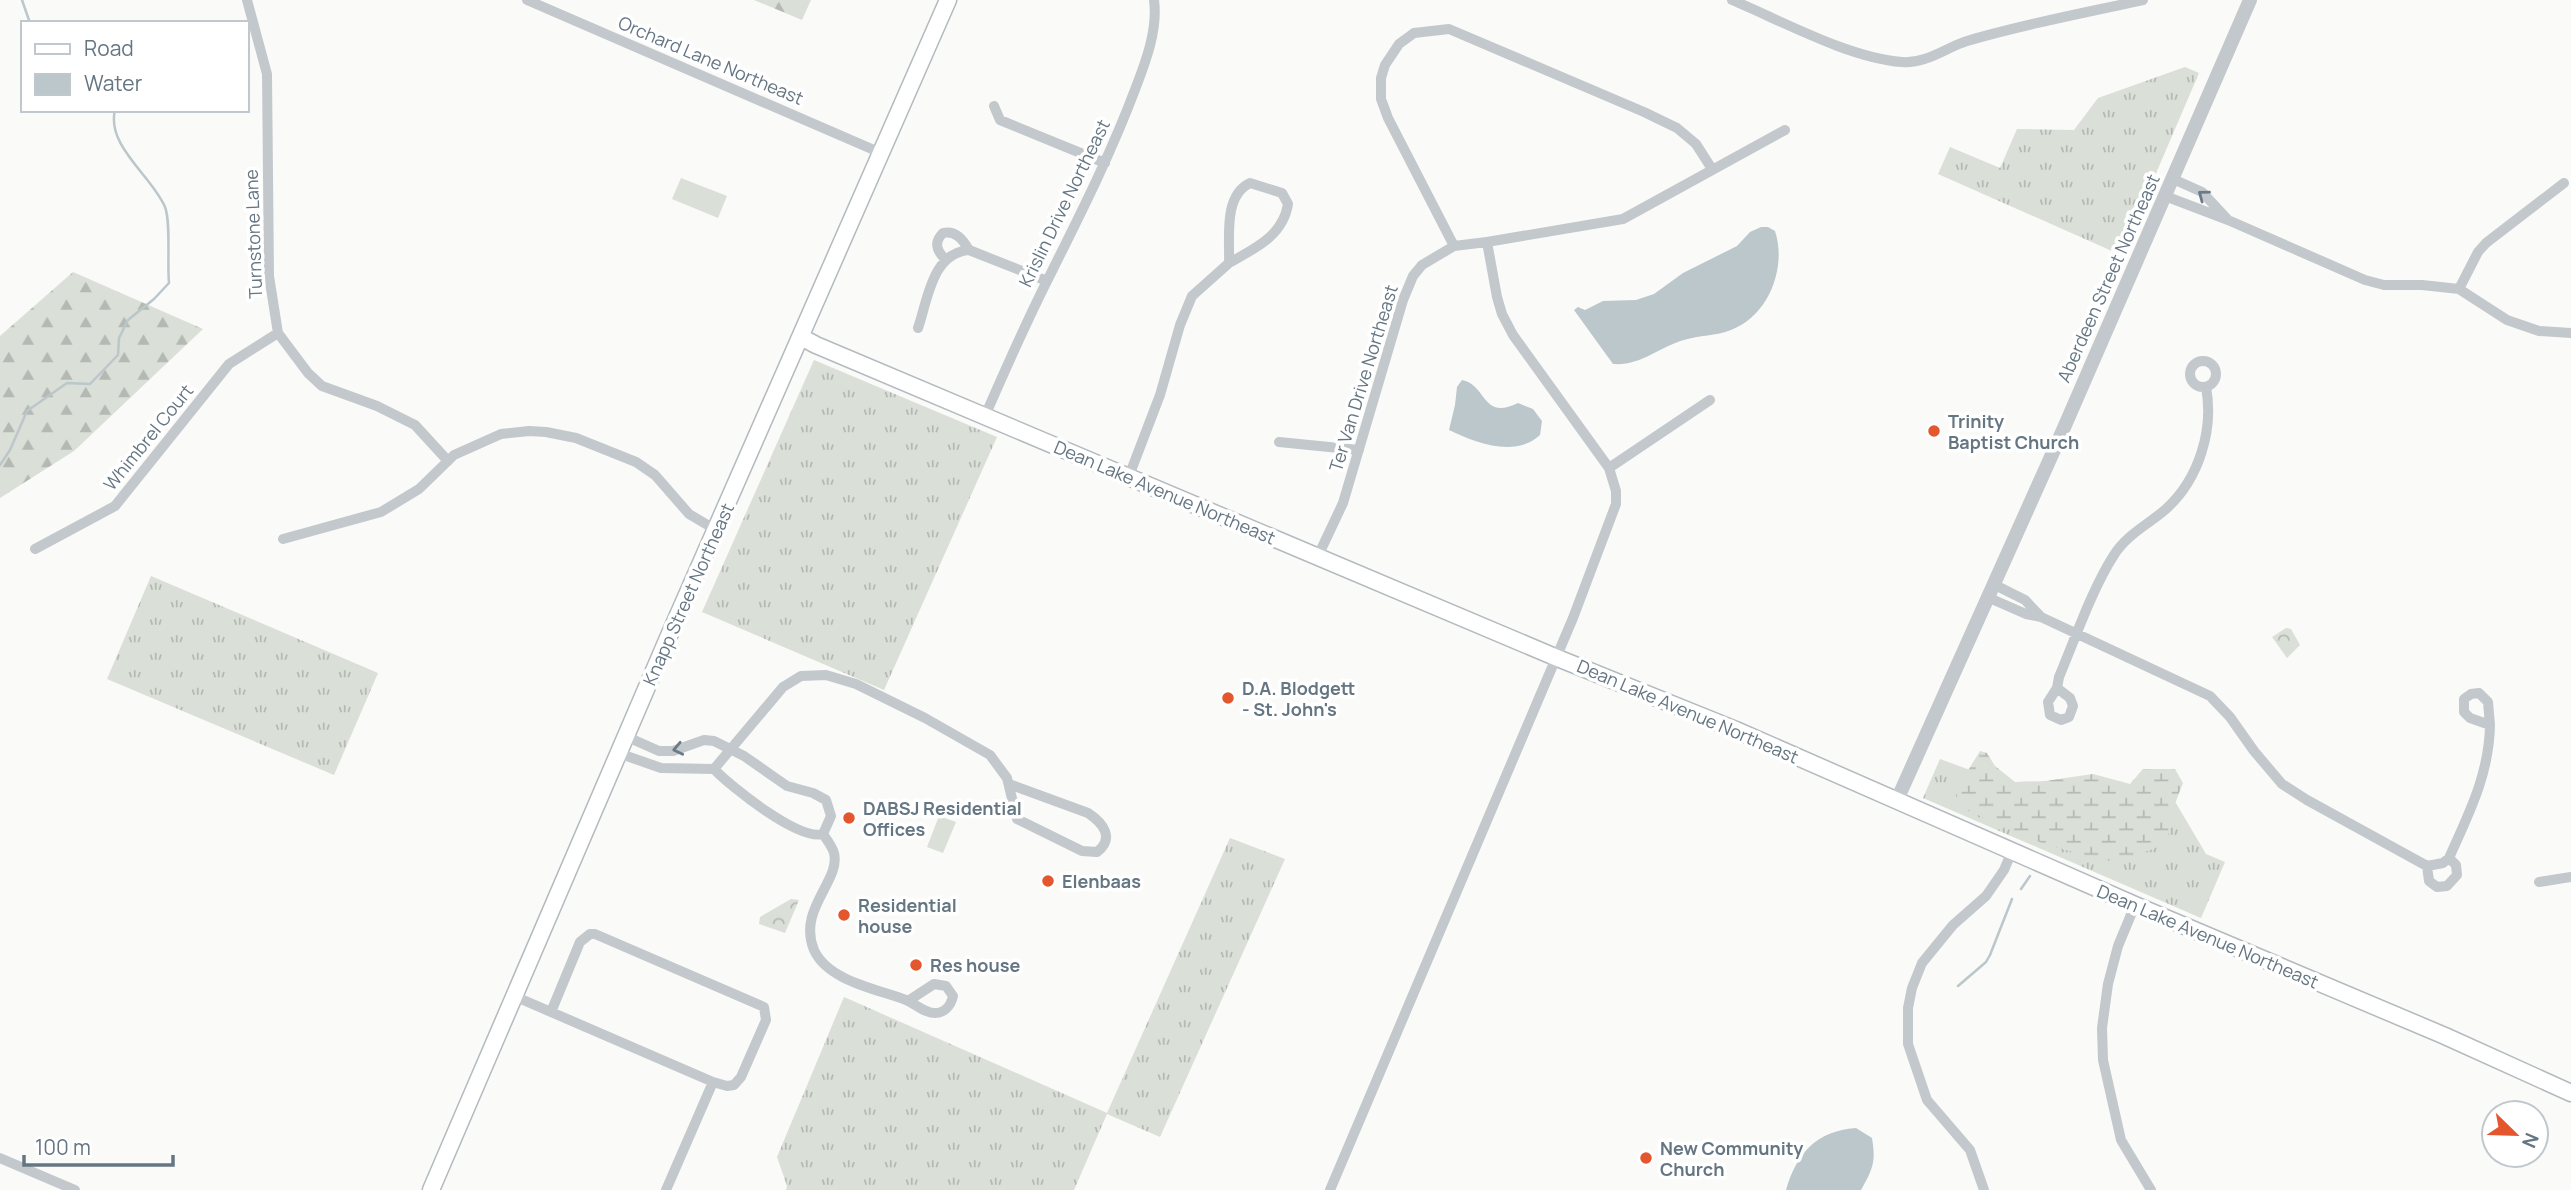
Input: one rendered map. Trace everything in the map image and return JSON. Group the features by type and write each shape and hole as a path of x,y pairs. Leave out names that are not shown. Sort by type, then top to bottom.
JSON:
{"main road":[{"name":"Knapp Street Northeast","path":"431,1190 625,736 948,0"},
{"name":"Dean Lake Avenue Northeast","path":"801,337 1555,657 1736,730 2571,1093"}],"street":[{"name":"Turnstone Lane","path":"247,0 267,74 270,276 278,333 308,373 322,386 377,406 415,425 448,461"},
{"name":"Orchard Lane Northeast","path":"527,0 881,153"},
{"name":"Krislin Drive Northeast","path":"985,416 1105,163 1141,72 1152,34 1154,0"},
{"path":"1732,0 1861,54 1906,62 1935,57 1963,43 1990,35 2143,0"},
{"name":"Aberdeen Street Northeast","path":"1897,800 2250,0"},
{"path":"1454,246 1388,118 1381,99 1381,78 1385,65 1399,44 1414,33 1449,29 1677,128 1696,144 1712,169"},
{"path":"994,106 1000,120 1105,163"},
{"name":"Ter Van Drive Northeast","path":"1318,556 1343,503 1403,300 1413,276 1422,265 1454,246 1487,243 1623,219 1785,130"},
{"path":"2173,179 2202,192 2228,220"},
{"path":"1129,476 1160,395 1180,325 1192,296 1229,263 1276,233 1286,218 1289,204 1282,193 1260,184 1250,183 1241,187 1235,195 1232,207 1229,263"},
{"path":"2459,289 2478,252 2486,243 2564,183"},
{"path":"2165,196 2228,220 2365,280 2384,285 2459,289 2507,320 2539,331 2571,333"},
{"path":"944,259 937,247 937,241 943,233 956,234 969,250"},
{"path":"1330,1190 1573,618 1616,504 1616,491 1609,468 1507,324 1497,297 1487,243"},
{"path":"918,328 937,271 944,259 960,250 969,250 1047,281"},
{"name":"Whimbrel Court","path":"35,549 115,506 229,364 278,333"},
{"path":"2057,688 2077,635 2116,552 2167,507 2184,488 2198,463 2207,434 2209,401 2206,387"},
{"path":"1609,468 1710,400"},
{"path":"283,538 381,512 419,489 454,455 501,434 529,431 576,438 636,462 655,475 689,514 716,530"},
{"path":"1279,442 1359,450"},
{"path":"1990,591 2025,614 2041,617 2210,696 2282,783 2307,800 2427,866 2443,863 2448,858 2484,774 2490,751 2490,725"},
{"path":"714,769 783,687 801,676 826,675 856,684 925,718 990,755 1007,778 1017,819 1082,851 1097,852 1103,848 1107,840 1105,828 1088,813 1009,784"},
{"path":"625,736 659,751 673,751 709,740 744,756 787,786 813,793 825,800 831,816 823,834"},
{"path":"618,754 661,768 714,769 765,811 806,833 823,834"},
{"path":"823,834 834,852 834,858 830,875 811,919 814,949 819,958 834,971 869,989 908,1001"},
{"path":"1984,1190 1970,1150 1927,1100 1908,1044 1908,1008 1912,988 1922,963 1953,925 1986,896 2004,870 2012,852"},
{"path":"2427,866 2429,881 2437,887 2447,886 2457,875 2456,865 2448,858"},
{"path":"2539,882 2571,877"},
{"path":"2135,905 2118,946 2108,984 2102,1028 2103,1060 2121,1140 2151,1190"},
{"path":"514,996 551,1012 713,1082 727,1086 739,1080 766,1020 765,1010 761,1005 590,934 580,942 551,1012"},
{"path":"666,1190 713,1082"},
{"path":"0,1158 75,1190"}],"green space":[{"path":"754,0 811,0 802,20"},
{"path":"2185,67 2199,73 2121,255 1938,174 1950,147 2000,168 2017,129 2074,130 2098,98"},
{"path":"681,178 727,196 718,218 672,199"},
{"path":"73,272 203,329 74,451 0,498 0,336"},
{"path":"814,360 997,437 884,690 702,612"},
{"path":"151,576 378,673 334,775 107,679"},
{"path":"2286,628 2291,629 2300,645 2287,658 2272,637"},
{"path":"1980,751 1987,753 1995,766 2015,782 2093,774 2130,784 2143,769 2175,769 2183,783 2171,814 2169,833 2158,847 2131,857 2106,861 2044,844 1964,809 1956,800 1959,785"},
{"path":"1940,759 2065,805 2160,776 2206,854 2225,862 2201,918 1923,798"},
{"path":"939,816 956,822 943,853 927,847"},
{"path":"1230,838 1285,859 1160,1137 1107,1114 1074,1190 786,1190 777,1157 844,997 1107,1113"},
{"path":"791,899 799,900 785,933 759,924 760,917"}],"water":[{"path":"1761,227 1775,231 1778,245 1779,260 1772,289 1756,314 1731,330 1684,340 1641,359 1613,364 1574,310 1578,307 1585,310 1603,301 1636,300 1654,294 1683,273 1737,246 1750,232"},
{"path":"1462,380 1470,383 1491,405 1498,408 1518,403 1533,409 1542,421 1540,435 1519,446 1507,447 1471,440 1449,430 1457,387"},
{"path":"1856,1128 1872,1138 1873,1146 1872,1165 1861,1190 1786,1190 1796,1165 1810,1146 1830,1134"}],"waterway":[{"path":"22,0 29,21"},
{"path":"0,465 10,450 27,411 67,383 90,384 118,355 119,338 128,320 169,283 168,223 165,207 123,148 114,123 115,112"},
{"path":"2021,889 2030,876"},
{"path":"1958,986 1986,962 2012,899"}],"place":[{"name":"Trinity Baptist Church","path":"1934,431"},
{"name":"D.A. Blodgett - St. John's","path":"1228,698"},
{"name":"DABSJ Residential Offices","path":"849,818"},
{"name":"Elenbaas","path":"1048,881"},
{"name":"Residential house","path":"844,915"},
{"name":"Res house","path":"916,965"},
{"name":"New Community Church","path":"1646,1158"}]}
